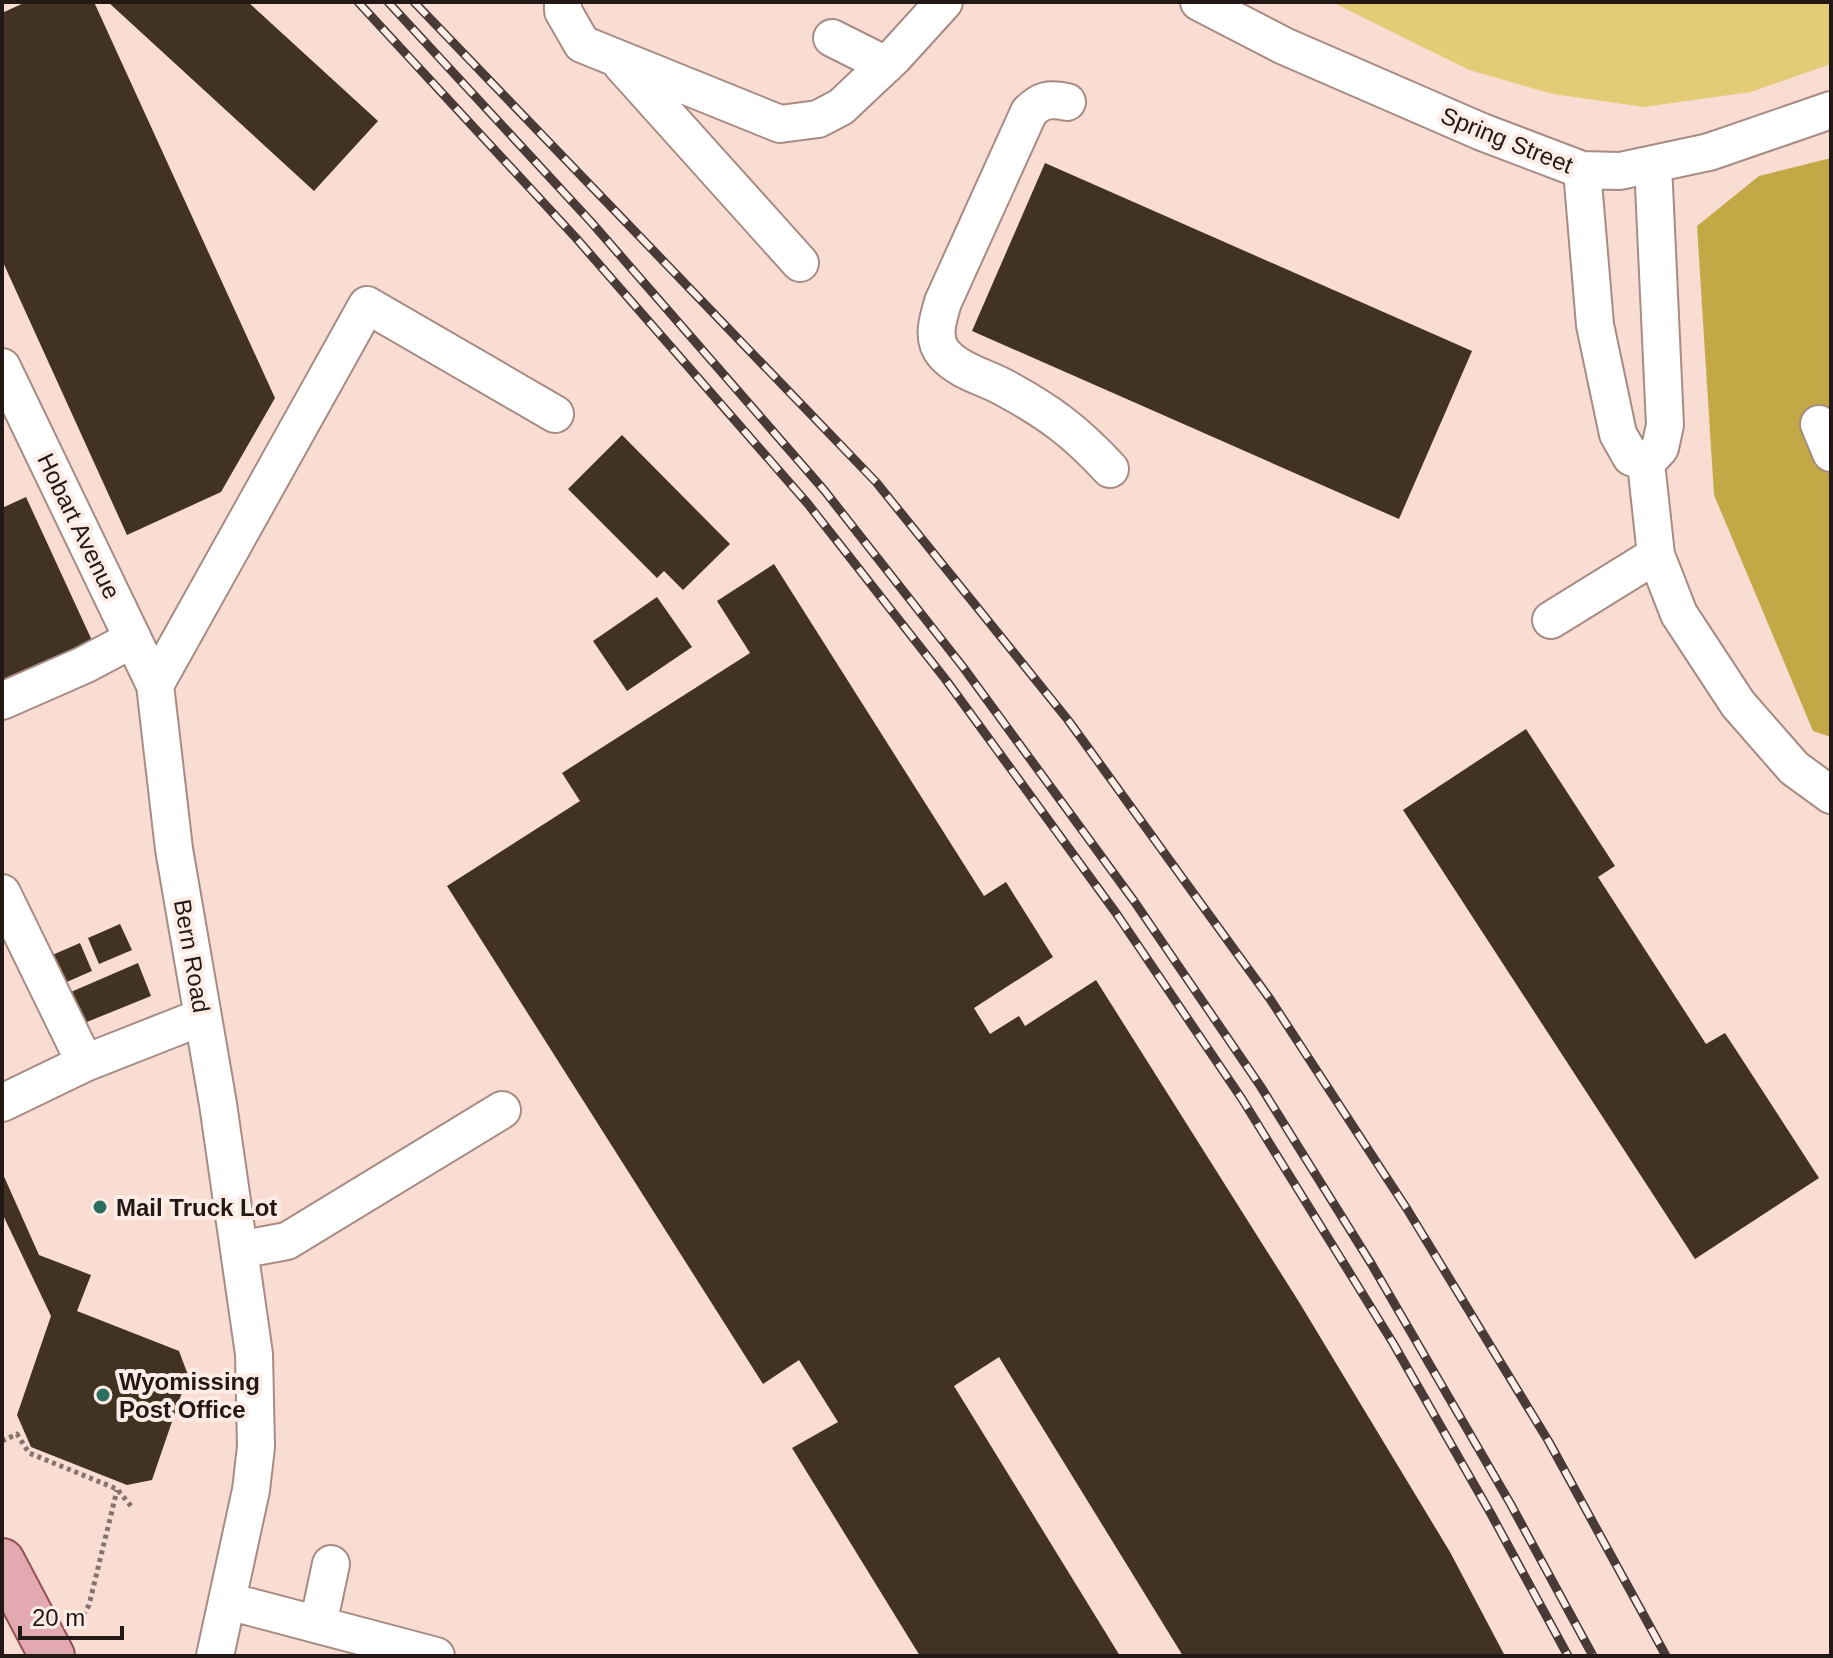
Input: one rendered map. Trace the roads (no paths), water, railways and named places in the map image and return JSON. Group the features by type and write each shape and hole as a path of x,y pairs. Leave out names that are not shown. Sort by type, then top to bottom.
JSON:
{"main road":[{"path":"2,1561 64,1640"}],"street":[{"path":"563,2 563,11 582,44 780,124 818,119 841,107 886,65 944,2"},
{"name":"Spring Street","path":"1199,2 1298,52 1482,132 1582,170 1620,171 1709,152 1831,110"},
{"path":"832,38 886,65"},
{"path":"616,58 800,263"},
{"path":"1067,102 1052,99 1039,102 1029,112 943,302 936,340 943,353 958,366 1024,399 1068,427 1110,469"},
{"path":"1653,164 1665,425 1660,448 1646,463 1656,555 1679,614 1738,704 1794,768 1831,795"},
{"path":"1582,170 1595,325 1618,434 1631,457 1646,463"},
{"path":"155,685 367,305 555,414"},
{"name":"Hobart Avenue","path":"2,367 155,685"},
{"path":"1551,620 1656,555"},
{"path":"2,701 84,665 133,639"},
{"name":"Bern Road","path":"155,685 174,849 218,1104 254,1354 256,1447 251,1490 215,1656"},
{"path":"2,893 85,1063"},
{"path":"2,1103 85,1063 202,1017"},
{"path":"239,1250 287,1241 502,1110"},
{"path":"318,1625 331,1564"},
{"path":"228,1601 436,1656"}],"railway":[{"path":"358,2 576,238 808,504 946,680 1116,913 1242,1099 1393,1343 1568,1656"},
{"path":"388,2 592,223 824,490 963,667 1134,901 1261,1087 1372,1265 1510,1503 1593,1656"},
{"path":"414,2 876,482 1068,720 1270,999 1407,1209 1549,1442 1666,1656"}],"place":[{"name":"Mail Truck Lot","path":"100,1207"},
{"name":"Wyomissing Post Office","path":"103,1395"}]}
